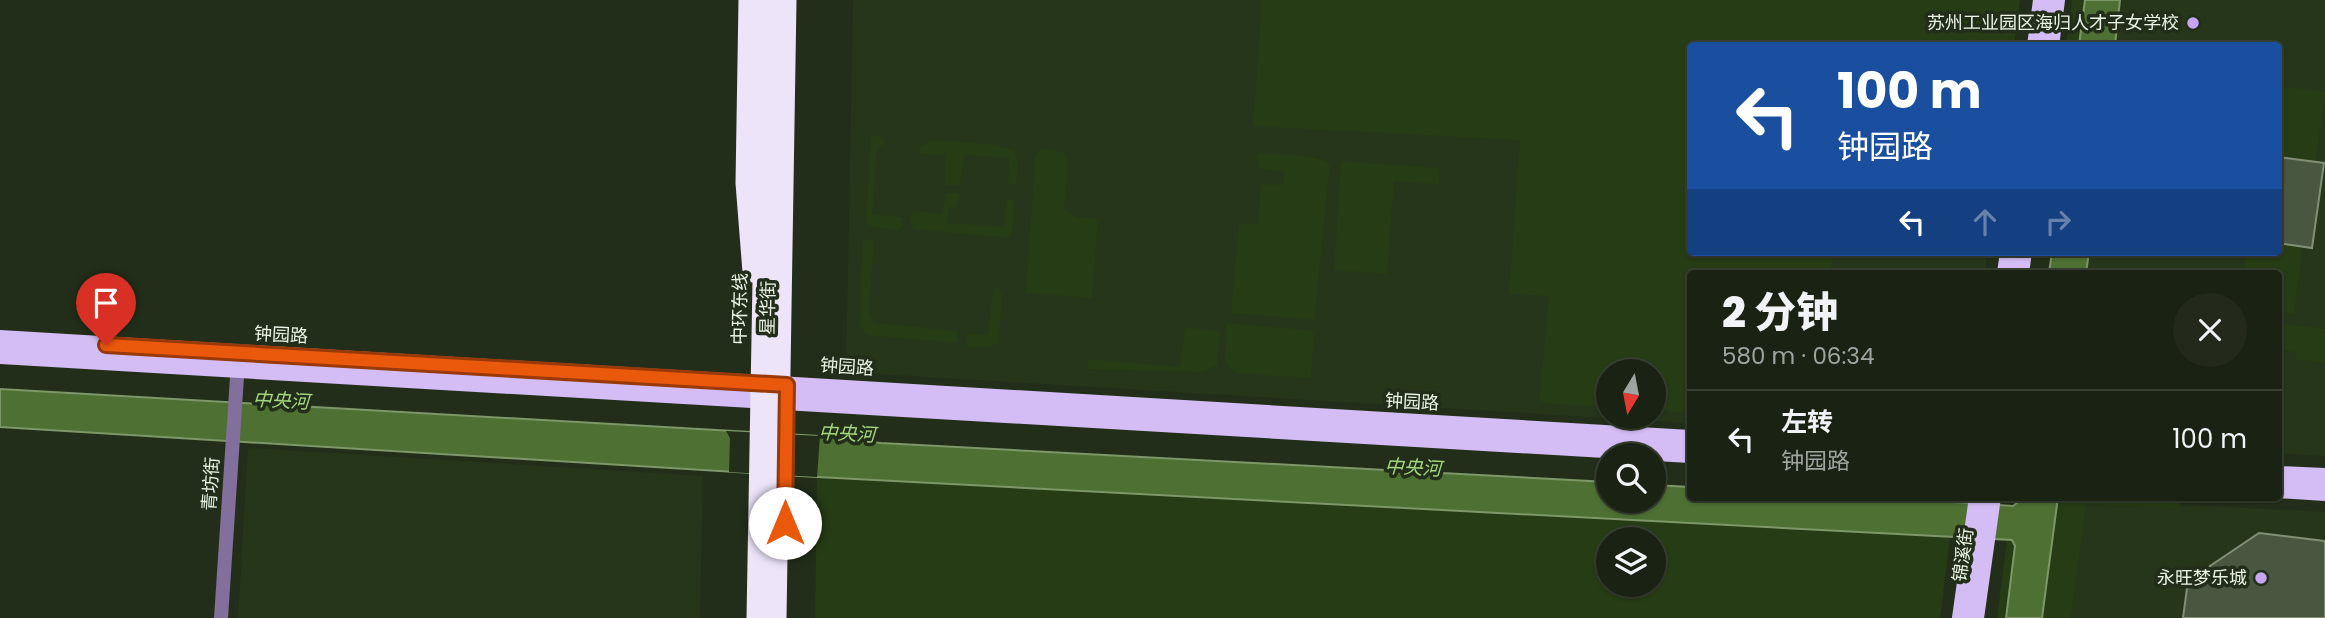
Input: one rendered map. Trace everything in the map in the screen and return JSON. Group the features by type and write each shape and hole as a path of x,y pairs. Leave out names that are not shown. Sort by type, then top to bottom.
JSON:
{"highway":[{"path":"749,0 746,183 753,272"},
{"name":"中环东线","path":"757,618 768,0"},
{"path":"776,618 786,0"},
{"path":"784,109 798,0"},
{"path":"778,550 786,618"}],"main road":[{"name":"星华街","path":"749,618 753,272 760,0"},
{"name":"星华街","path":"786,618 785,475 798,0"},
{"path":"2037,42 2042,0"},
{"path":"2051,42 2056,0"},
{"name":"钟园路","path":"0,339 238,361 753,392 1687,439"},
{"name":"钟园路","path":"0,355 238,361"},
{"name":"钟园路","path":"787,392 1687,454"},
{"path":"2282,475 2325,477"},
{"path":"2282,489 2325,492"},
{"name":"锦溪街","path":"1975,618 1984,501"},
{"name":"锦溪街","path":"1961,618 1979,540"}],"street":[{"name":"青坊街","path":"221,618 238,361"}],"shaded area":[{"path":"853,0 2020,0 2014,42 1687,42 1687,256 1987,256 1985,270 1687,270 1687,423 1666,422 1666,359 1596,359 1596,417 846,372"},
{"path":"1262,0 2020,0 2014,42 1687,42 1687,256 1832,256 1830,270 1687,270 1687,413 1666,411 1666,359 1596,359 1596,406 1539,403 1549,296 1509,294 1520,140 1253,126"},
{"path":"2072,0 2085,0 2079,42 2066,42"},
{"path":"2085,0 2120,0 2115,42 2079,42"},
{"path":"2120,0 2325,0 2325,456 2282,453 2282,270 2086,270 2088,256 2282,256 2282,42 2115,42"},
{"path":"2282,86 2325,92 2316,161 2282,156"},
{"path":"871,134 886,143 877,149 872,214 901,217 903,226 897,230 871,227 866,221"},
{"path":"931,140 989,144 1014,150 1018,161 1016,185 1008,184 1009,158 964,155 960,185 945,185 945,154 921,154 918,149"},
{"path":"1040,150 1063,152 1068,159 1064,208 1077,217 1098,219 1092,298 1026,293 1035,157"},
{"path":"1262,153 1308,156 1330,165 1314,320 1231,313 1239,223 1258,224 1261,184 1283,185 1284,171 1260,169 1256,155"},
{"path":"1341,161 1440,168 1439,184 1394,181 1387,274 1334,270"},
{"path":"946,193 960,193 957,208 949,207 947,223 1004,227 1007,198 1015,201 1012,232 1008,238 913,229 910,216 914,211 942,214"},
{"path":"863,240 874,240 869,314 874,323 957,331 957,343 867,335 860,326"},
{"path":"2282,240 2303,243 2294,314 2282,312 2282,270 2244,270 2246,256 2282,256"},
{"path":"2051,256 2088,256 2086,270 2049,270"},
{"path":"998,287 1002,295 999,342 991,346 968,348 966,334 988,335 993,288"},
{"path":"1226,323 1314,331 1311,378 1236,373 1225,363"},
{"path":"2282,324 2325,329 2325,363 2295,359 2296,352 2282,350"},
{"path":"1185,328 1220,331 1217,365 1203,372 1087,369 1088,359 1180,367"},
{"path":"0,389 820,436 881,443 1596,481 1596,513 1666,513 1666,486 1687,487 1687,501 1940,501 2013,506 2019,501 2057,501 2042,618 2006,618 2015,546 2012,540 817,477 0,427"},
{"path":"248,448 703,476 700,618 238,618"},
{"path":"817,477 1950,537 1940,618 815,618"},
{"path":"2058,501 2180,501 2180,508 2086,504 2071,618 2042,618"},
{"name":"永旺梦乐城","path":"2086,501 2325,512 2325,618 2071,618"},
{"path":"2007,540 2012,540 2015,546 2006,618 1997,618"}],"pier":[{"path":"726,431 820,436 817,477 729,472 730,438"}],"building":[{"path":"2282,158 2324,163 2312,248 2282,244"},
{"name":"永旺梦乐城","path":"2259,533 2325,541 2325,618 2183,618 2187,588 2207,568"}],"place":[{"name":"苏州工业园区海归人才子女学校","path":"2193,23"},
{"name":"永旺梦乐城","path":"2261,578"}],"route":[{"path":"106,345 787,385 785,523"}],"water label":[{"name":"中央河","path":"281,400"},
{"name":"中央河","path":"847,433"},
{"name":"中央河","path":"1413,467"}]}
